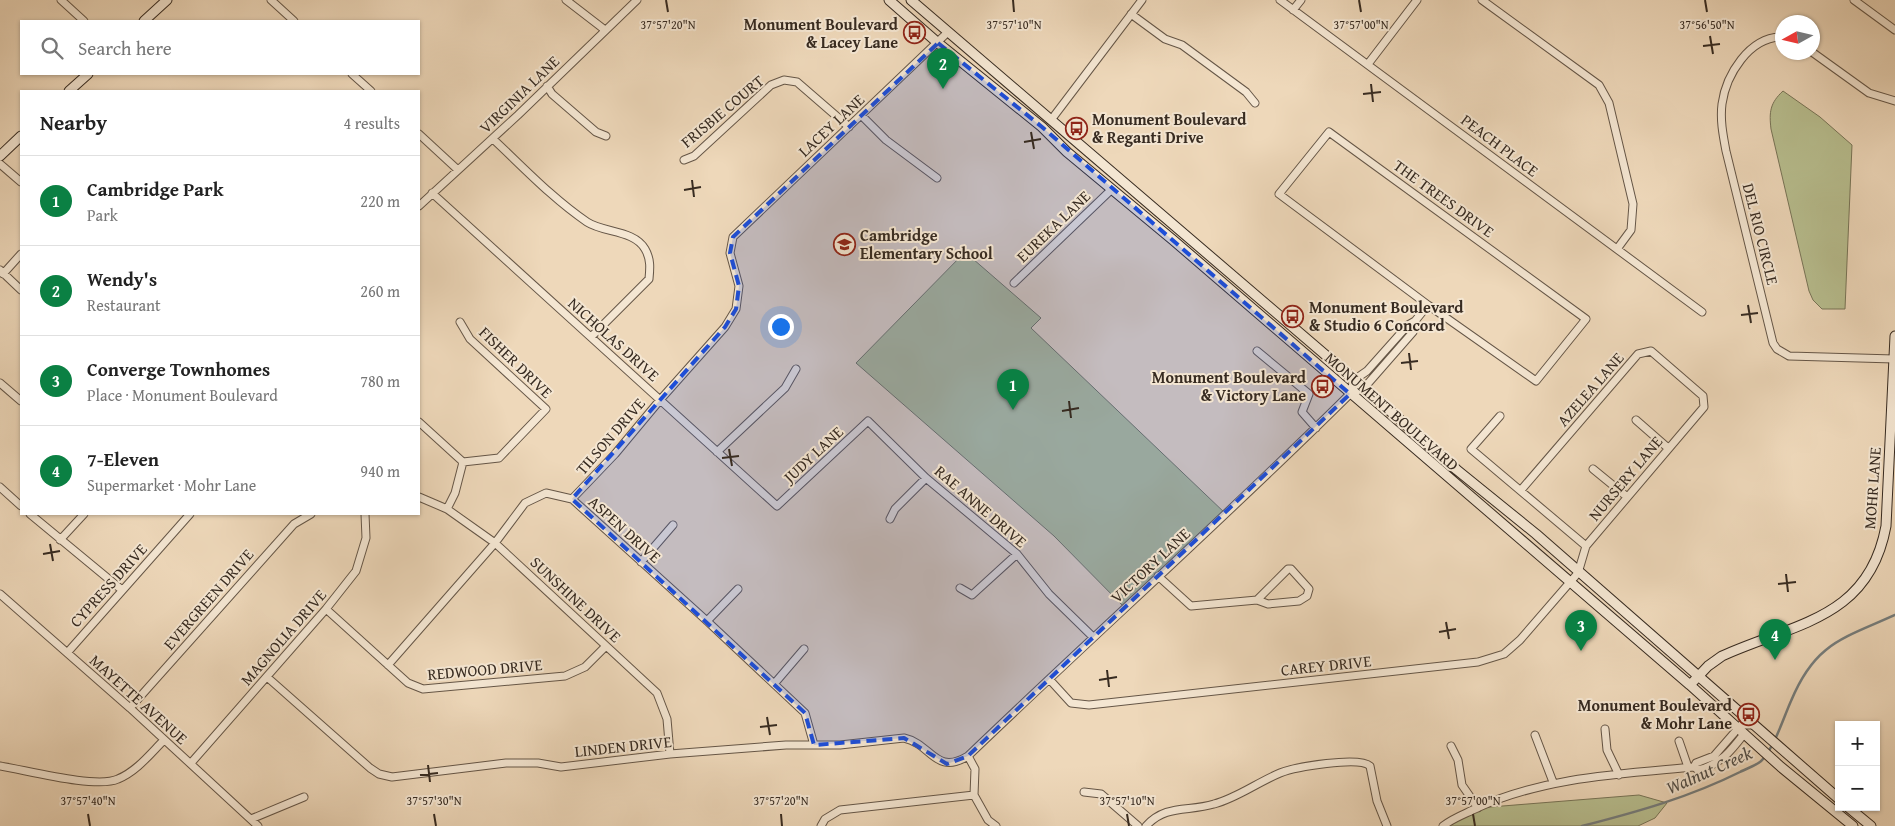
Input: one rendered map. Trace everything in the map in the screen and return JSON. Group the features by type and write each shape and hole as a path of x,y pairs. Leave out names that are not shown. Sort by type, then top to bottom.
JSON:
{"main road":[{"path":"145,20 167,0"},
{"name":"MONUMENT BOULEVARD","path":"889,0 938,43 1042,127 1067,152 1570,582 1754,744 1852,826"},
{"name":"MONUMENT BOULEVARD","path":"911,0 1698,675 1787,756 1835,796"},
{"path":"70,90 87,75"},
{"path":"2,151 20,137"},
{"name":"MOHR LANE","path":"1690,686 1698,675 1722,656 1836,609 1853,595 1866,578 1880,550 1886,526 1895,336"},
{"path":"1853,811 1871,826"}],"street":[{"path":"61,0 83,20"},
{"path":"271,0 293,20"},
{"path":"566,0 605,30"},
{"name":"VIRGINIA LANE","path":"420,205 637,0"},
{"path":"1051,120 1142,0"},
{"name":"PEACH PLACE","path":"1280,0 1702,312"},
{"path":"1293,10 1301,0"},
{"path":"1368,64 1417,0"},
{"path":"1482,0 1599,86 1604,92 1609,103 1633,204 1631,230 1617,249"},
{"path":"1854,0 1895,30"},
{"path":"1131,14 1165,39 1182,45 1246,92 1255,103"},
{"name":"LACEY LANE","path":"734,236 948,32"},
{"name":"DEL RIO CIRCLE","path":"1775,39 1752,47 1742,60 1724,93 1721,120 1726,151 1776,349 1789,356 1894,359"},
{"path":"1820,58 1869,93 1895,101"},
{"path":"353,75 370,90"},
{"name":"FRISBIE COURT","path":"684,160 694,156 771,86 784,80 796,82 849,127"},
{"path":"547,86 552,94 596,132 606,136"},
{"path":"861,115 886,140 937,178"},
{"name":"THE TREES DRIVE","path":"1329,132 1586,319 1536,381 1428,305 1279,194 1329,132"},
{"path":"420,135 458,170"},
{"path":"492,139 589,224 624,235 638,242 645,249 650,264 649,279 590,337"},
{"path":"0,164 20,181"},
{"name":"EUREKA LANE","path":"1014,283 1112,189"},
{"name":"NICHOLAS DRIVE","path":"432,193 777,506"},
{"name":"TILSON DRIVE","path":"572,499 615,454 725,327 736,309 739,286 730,253 734,236"},
{"path":"20,255 2,272 20,289"},
{"path":"1350,394 1354,380 1367,371 1428,305"},
{"path":"1350,394 1364,388 1413,332 1415,321"},
{"name":"FISHER DRIVE","path":"460,322 470,339 546,409 499,458 462,462"},
{"path":"1257,351 1309,394 1302,412 1316,428"},
{"name":"AZELEA LANE","path":"1521,490 1638,354 1643,351 1651,351 1703,396 1704,407"},
{"path":"717,452 785,388 796,369"},
{"path":"0,383 20,400"},
{"name":"VICTORY LANE","path":"968,756 1350,394"},
{"name":"NURSERY LANE","path":"1578,573 1586,546 1626,496 1704,407"},
{"path":"1500,416 1471,449 1586,546"},
{"path":"1636,420 1668,448"},
{"name":"RAE ANNE DRIVE","path":"868,421 926,478 1017,554 1049,594 1093,637"},
{"name":"JUDY LANE","path":"777,506 868,421"},
{"path":"420,423 462,462 455,493 448,509"},
{"path":"1594,469 1626,496"},
{"path":"890,519 895,509 926,478"},
{"path":"0,487 20,505"},
{"name":"ASPEN DRIVE","path":"388,665 495,543 525,503 546,493 572,499 805,713 814,746"},
{"name":"SUNSHINE DRIVE","path":"420,497 448,509 495,543 657,693 667,719 670,754"},
{"path":"31,515 122,590"},
{"path":"60,540 83,515"},
{"name":"CYPRESS DRIVE","path":"67,653 189,515"},
{"name":"EVERGREEN DRIVE","path":"130,708 294,524 309,515"},
{"name":"MAGNOLIA DRIVE","path":"191,763 326,609 356,571 366,538 365,515"},
{"path":"641,562 673,525"},
{"path":"960,588 972,595 1017,554"},
{"path":"1158,576 1191,606 1257,600 1268,604 1304,599 1309,589 1291,569 1288,569 1257,600"},
{"name":"CAREY DRIVE","path":"1050,680 1071,703 1089,705 1478,662 1504,654 1520,640 1578,573"},
{"path":"707,621 738,589"},
{"name":"MAYETTE AVENUE","path":"0,594 130,708 258,826"},
{"name":"REDWOOD DRIVE","path":"326,609 408,683 422,690 565,676 585,667 606,646"},
{"path":"774,684 804,649"},
{"name":"LINDEN DRIVE","path":"267,677 370,768 385,776 392,777 506,763 538,763 561,767 670,754 786,745 814,746 904,738 914,740 940,762 957,762 968,756"},
{"path":"1443,826 1451,820 1502,797 1552,782 1691,767 1714,756 1741,731 1741,725 1752,725"},
{"path":"1605,729 1607,750 1618,775"},
{"path":"1535,735 1552,782"},
{"path":"0,766 93,783 116,780 138,767 164,740"},
{"path":"1679,741 1691,767"},
{"path":"1451,746 1458,760 1462,785 1478,808"},
{"path":"968,756 975,769 974,795 988,820 996,826"},
{"path":"1146,826 1152,820 1171,810 1215,804 1280,773 1298,768 1360,761 1370,766 1377,802 1387,826"},
{"path":"1084,792 1101,794 1138,826"},
{"path":"822,826 825,819 840,810 974,795"},
{"path":"251,819 304,797"}],"highlighted area":[{"path":"938,43 1042,127 1350,394 968,756 947,764 904,738 814,745 805,713 572,499 725,327 736,309 739,286 730,253 733,237"}],"green space":[{"path":"1783,91 1820,117 1852,145 1845,309 1822,309 1813,300 1809,291 1771,129 1771,108"},
{"path":"965,252 1041,318 1031,328 1226,514 1124,607 1054,536 856,363"},
{"path":"1639,795 1667,803 1655,818 1638,826 1443,826 1478,808"}],"waterway":[{"name":"Walnut Creek","path":"1582,826 1683,796 1759,763 1772,746 1800,682 1820,655 1845,637 1895,615"}],"place":[{"name":"Monument Boulevard & Lacey Lane","path":"914,33"},
{"name":"Wendy's","path":"943,89"},
{"name":"Monument Boulevard & Reganti Drive","path":"1076,128"},
{"name":"Cambridge Elementary School","path":"844,244"},
{"name":"Monument Boulevard & Studio 6 Concord","path":"1293,316"},
{"name":"Monument Boulevard & Victory Lane","path":"1322,386"},
{"name":"Cambridge Park","path":"1013,410"},
{"name":"Converge Townhomes","path":"1581,651"},
{"name":"7-Eleven","path":"1775,660"},
{"name":"Monument Boulevard & Mohr Lane","path":"1748,714"}]}
